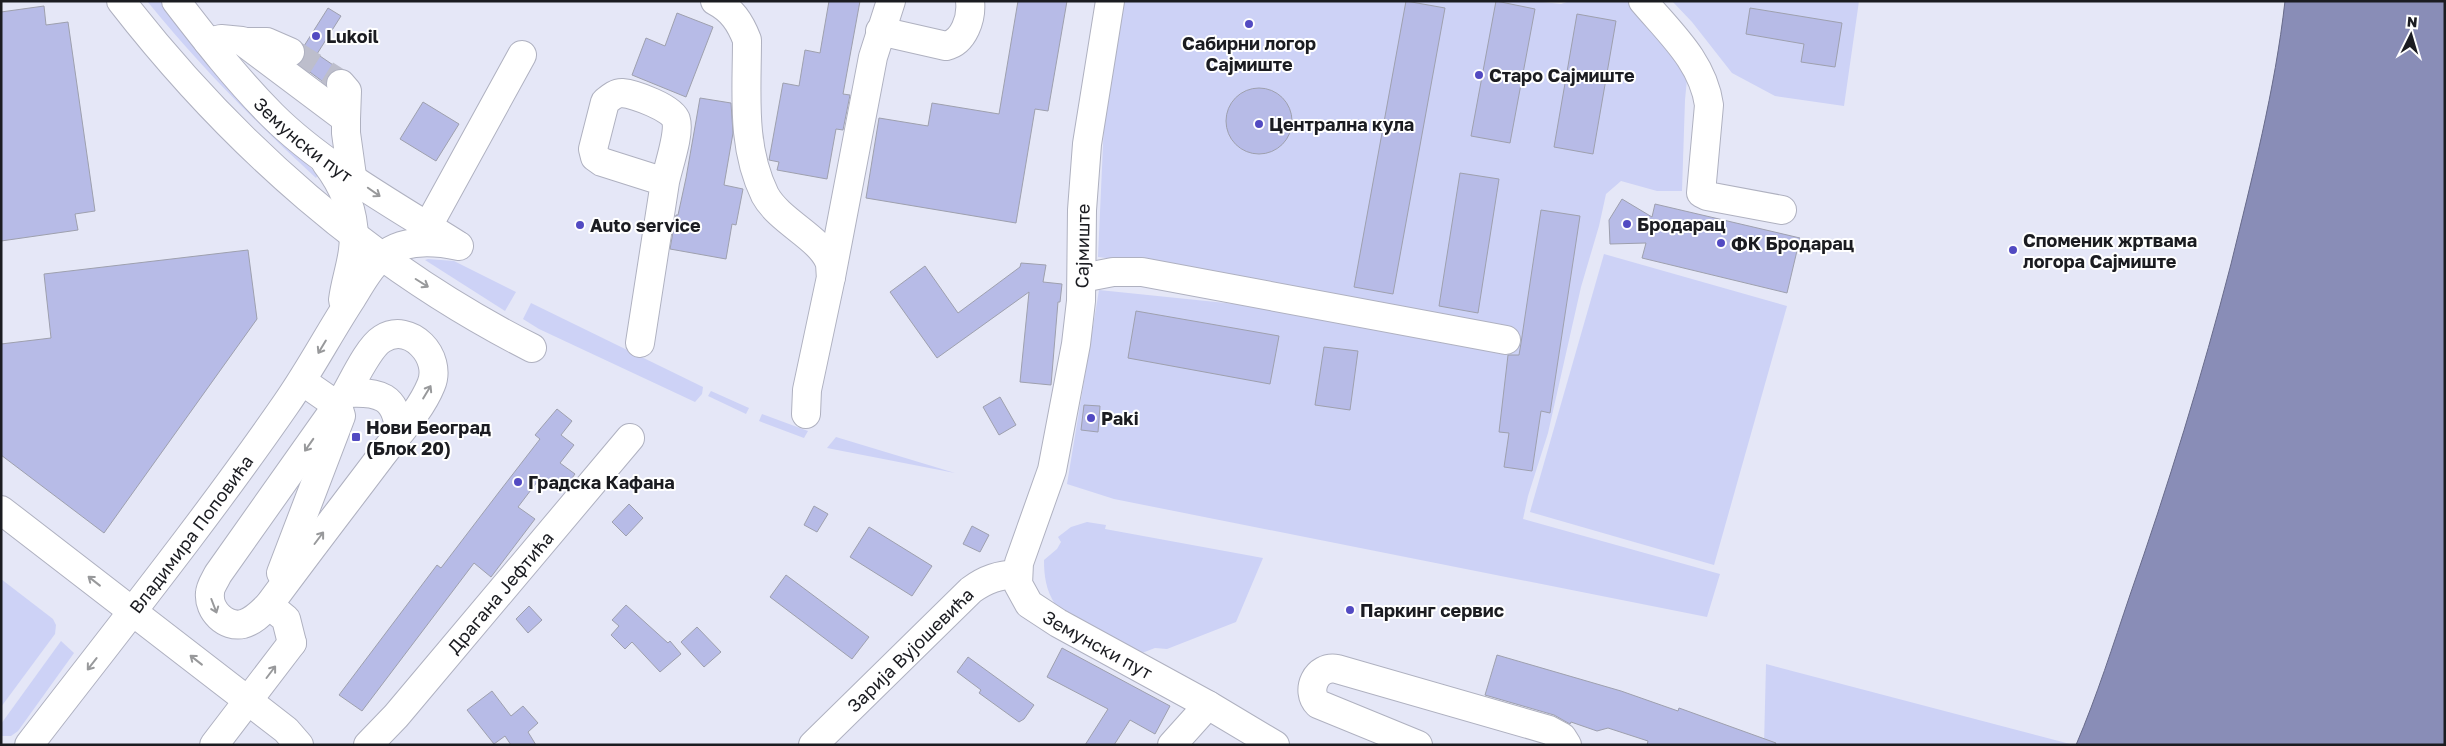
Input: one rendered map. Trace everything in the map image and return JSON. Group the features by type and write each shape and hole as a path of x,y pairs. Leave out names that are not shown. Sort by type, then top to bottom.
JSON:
{"street":[{"path":"121,1 192,88 292,186 353,227 472,315 532,348"},
{"path":"138,1 202,77 353,227"},
{"name":"Земунски пут","path":"176,1 208,42 272,115 319,155 459,246 435,242 416,243 388,253"},
{"path":"714,1 731,12 741,23 747,40 747,130 749,148 766,196 787,221 823,252 829,262 831,277"},
{"path":"806,414 807,390 880,31 891,1"},
{"path":"880,31 946,46 955,44 962,38 970,1"},
{"name":"Сајмиште","path":"1017,574 1022,554 1046,489 1058,446 1076,344 1082,278 1082,210 1087,144 1110,1"},
{"path":"1643,1 1686,51 1707,93 1709,105 1701,193 1707,196 1782,210"},
{"path":"208,42 221,39 242,42 267,42 290,52"},
{"path":"242,42 346,119"},
{"path":"428,226 522,55"},
{"path":"341,84 347,91 346,133 352,176"},
{"name":"Владимира Поповића","path":"319,155 342,187 353,227 342,314"},
{"path":"640,343 665,182"},
{"name":"Владимира Поповића","path":"30,745 254,450 302,380 368,272 388,253"},
{"path":"1082,278 1113,272 1142,272 1506,340"},
{"path":"402,335 416,339 425,348 432,359 435,369 432,384 399,432 269,605 256,618 242,624 226,622 214,611 210,593 218,574 342,399 374,347 382,338 402,335"},
{"path":"302,380 342,399 364,392 378,396 392,404 398,414 399,432"},
{"path":"269,605 340,422 342,399"},
{"name":"Драгана Јефтића","path":"368,745 396,716 630,438"},
{"path":"1,510 127,618 243,708 278,745"},
{"path":"1,533 127,618"},
{"name":"Земунски пут","path":"1017,574 1021,591 1029,604 1058,623 1208,705 1275,745"},
{"name":"Зарија Вујошевића","path":"813,745 971,590 982,582 998,576 1017,574"},
{"path":"214,745 292,643 286,619 269,605"},
{"path":"1418,745 1318,704 1313,692 1318,674 1325,668 1337,669 1549,730 1562,737 1567,745"},
{"path":"1172,745 1208,705"},
{"path":"243,708 286,730 299,745"}],"shaded area":[{"path":"147,1 163,1 238,98 318,175 316,178 228,93"},
{"path":"1122,1 1533,1 1561,4 1570,1 1633,1 1654,27 1687,79 1682,191 1657,191 1621,181 1606,194 1599,226 1581,287 1548,433 1528,496 1523,519 1720,574 1707,617 1114,499 1067,484 1099,290 1295,310 1156,264 1098,257 1104,123"},
{"path":"1672,1 1859,1 1844,106 1775,96 1732,73 1692,22"},
{"path":"2285,1 2445,1 2445,745 2076,745 2091,708 2158,513 2208,348 2231,264 2262,134 2281,34"},
{"path":"1604,254 1787,306 1714,565 1530,512"},
{"path":"425,260 454,261 516,292 505,311"},
{"path":"531,303 703,387 702,394 695,402 539,329 523,319"},
{"path":"711,391 749,408 746,414 708,396"},
{"path":"762,414 808,431 804,438 759,421"},
{"path":"836,437 955,473 827,448"},
{"path":"1087,522 1106,525 1105,529 1263,558 1236,622 1167,649 1155,648 1142,653 1070,617 1061,611 1049,593 1045,577 1044,560 1057,549 1061,542 1058,537 1071,527"},
{"path":"1,579 53,619 56,625 55,634 1,707"},
{"path":"61,641 74,653 18,731 11,736 2,736 1,724"},
{"path":"1766,664 2074,745 1764,745"}],"building":[{"path":"829,1 860,1 843,94 850,95 843,130 836,129 827,179 777,170 779,162 769,160 783,83 799,86 805,50 820,53"},
{"path":"1018,1 1067,1 1048,111 1035,109 1016,223 866,198 879,118 928,126 932,103 999,114"},
{"path":"1406,1 1445,8 1393,294 1354,287"},
{"path":"1496,1 1535,9 1510,143 1471,136"},
{"path":"44,6 46,25 68,22 95,211 75,214 78,230 1,241 1,12"},
{"path":"328,8 341,16 317,54 339,69 330,72 326,84 299,64 304,58 304,46"},
{"path":"1750,8 1842,23 1835,67 1801,62 1804,44 1746,34"},
{"path":"677,13 713,27 686,97 632,75 646,38 665,46"},
{"path":"1577,14 1616,21 1593,154 1554,147"},
{"name":"Централна кула","path":"1252,88 1266,88 1278,93 1287,102 1292,114 1290,134 1283,145 1266,154 1252,154 1240,149 1231,140 1226,128 1226,114 1231,102 1240,93"},
{"path":"700,98 731,103 733,133 724,185 743,189 736,225 732,224 726,259 670,249 676,215 678,215 686,178"},
{"path":"423,102 459,124 436,161 400,139"},
{"path":"1460,173 1499,179 1478,313 1439,306"},
{"path":"1622,199 1652,217 1655,204 1800,238 1787,293 1642,258 1646,243 1610,244 1609,220"},
{"path":"1541,210 1580,216 1550,413 1541,411 1532,471 1504,467 1509,433 1499,432 1508,355 1519,355"},
{"path":"248,250 257,319 104,533 1,455 1,344 51,338 44,274"},
{"path":"1021,263 1046,265 1043,282 1062,284 1060,302 1058,302 1051,385 1020,382 1029,292 937,358 890,292 925,266 958,313 1020,267"},
{"path":"1136,311 1279,336 1270,384 1128,358"},
{"path":"1324,347 1358,351 1350,410 1315,405"},
{"path":"1000,397 1016,425 999,435 983,407"},
{"name":"Paki","path":"1084,405 1100,406 1098,432 1081,430"},
{"path":"557,409 572,421 561,435 574,445 560,463 575,474 563,490 550,481 545,488 537,482 518,507 535,519 491,577 474,563 362,711 339,695 437,565 441,568 540,439 535,435"},
{"path":"629,504 643,518 626,536 612,522"},
{"path":"814,506 828,514 817,532 804,525"},
{"path":"972,526 989,535 980,552 963,544"},
{"path":"869,527 932,566 912,596 850,557"},
{"path":"786,575 869,637 852,659 770,597"},
{"path":"626,605 668,643 670,641 681,654 660,672 632,642 625,649 611,635 619,626 612,620"},
{"path":"529,606 542,620 528,633 516,619"},
{"path":"697,627 721,652 704,667 681,642"},
{"path":"1062,648 1170,706 1155,734 1130,720 1114,745 1085,745 1108,709 1047,677"},
{"path":"1497,655 1621,691 1678,711 1679,708 1776,743 1775,745 1647,745 1648,741 1608,728 1597,731 1571,722 1570,724 1554,715 1485,695"},
{"path":"968,657 1034,705 1024,719 1019,722 979,693 981,690 957,672"},
{"path":"492,691 511,716 523,706 538,723 528,732 536,745 511,745 505,736 494,744 467,710"}],"tunnel":[{"path":"290,52 341,84"}],"place":[{"name":"Сабирни логор Сајмиште","path":"1249,24"},
{"name":"Lukoil","path":"316,36"},
{"name":"Старо Сајмиште","path":"1479,75"},
{"name":"Централна кула","path":"1259,124"},
{"name":"Бродарац","path":"1627,224"},
{"name":"Auto service","path":"580,225"},
{"name":"ФК Бродарац","path":"1721,243"},
{"name":"Споменик жртвама логора Сајмиште","path":"2013,250"},
{"name":"Paki","path":"1091,418"},
{"name":"Нови Београд (Блок 20)","path":"356,437"},
{"name":"Градска Кафана","path":"518,482"},
{"name":"Паркинг сервис","path":"1350,610"}]}
